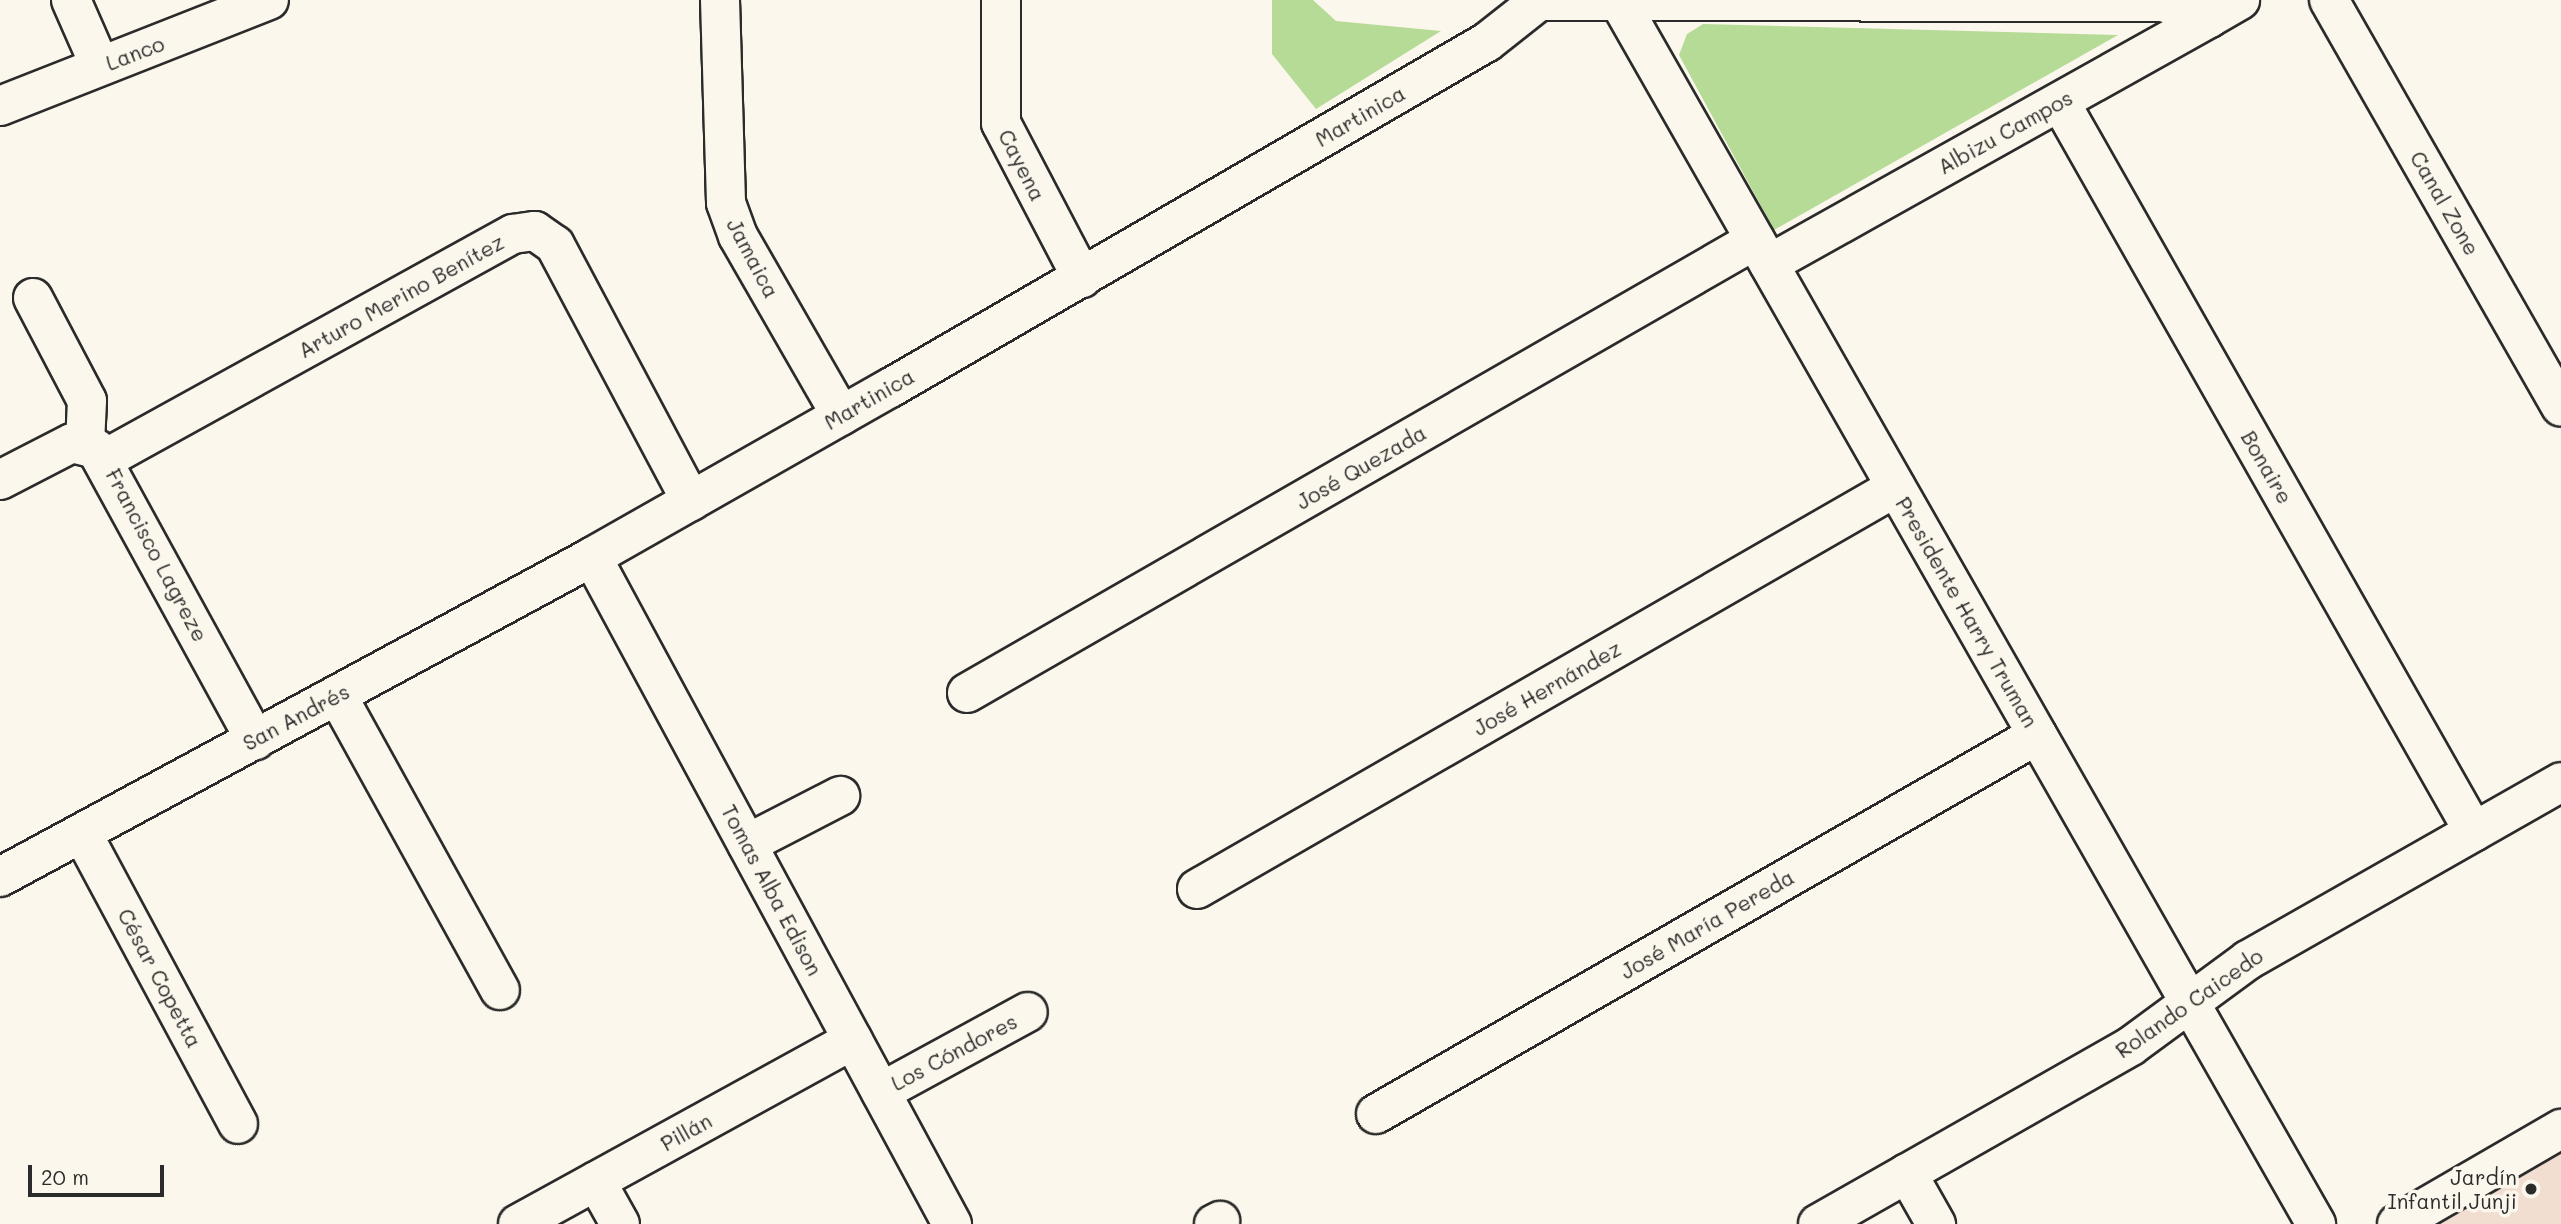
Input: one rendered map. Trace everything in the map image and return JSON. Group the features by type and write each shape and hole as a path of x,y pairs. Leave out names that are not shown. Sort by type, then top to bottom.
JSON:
{"street":[{"path":"71,0 100,66"},
{"name":"Lanco","path":"0,106 269,0"},
{"name":"Jamaica","path":"720,0 726,204 738,236 841,415"},
{"name":"Cayena","path":"1001,0 1001,123 1082,278"},
{"name":"Canal Zone","path":"2329,0 2561,407"},
{"name":"Martinica","path":"592,557 1082,278 1487,42 1527,1 2164,2 2220,6"},
{"name":"Presidente Harry Truman","path":"1619,1 2316,1224"},
{"name":"Albizu Campos","path":"1762,252 2060,102 2220,6"},
{"name":"Bonaire","path":"2060,102 2474,832"},
{"name":"Arturo Merino Benítez","path":"0,480 60,447 95,451 513,234 535,231 555,245 691,500"},
{"name":"José Quezada","path":"967,693 1762,252"},
{"path":"33,298 87,401 95,451"},
{"name":"Francisco Lagreze","path":"95,451 255,740"},
{"name":"José Hernández","path":"1197,889 1896,487"},
{"name":"San Andrés","path":"0,877 592,557"},
{"name":"Tomas Alba Edison","path":"592,557 952,1224"},
{"path":"337,695 500,990"},
{"name":"José María Pereda","path":"1376,1114 2037,735"},
{"path":"747,844 840,796"},
{"name":"Rolando Caicedo","path":"1818,1224 2131,1045 2248,960 2474,832 2556,796"},
{"name":"César Copetta","path":"82,833 238,1124"},
{"name":"Los Cóndores","path":"881,1092 1028,1012"},
{"name":"Pillán","path":"518,1224 853,1040"},
{"path":"2397,1224 2561,1129"},
{"path":"1907,1172 1936,1224"},
{"path":"596,1181 620,1224"}],"shaded area":[{"name":"Jardín Infantil Junji","path":"2561,1153 2561,1224 2440,1224"}],"green space":[{"path":"1272,0 1313,0 1336,21 1441,31 1316,109 1272,54"},
{"path":"1703,24 2118,35 1774,230 1679,55 1687,34"}],"place":[{"name":"Jardín Infantil Junji","path":"2531,1189"}]}
